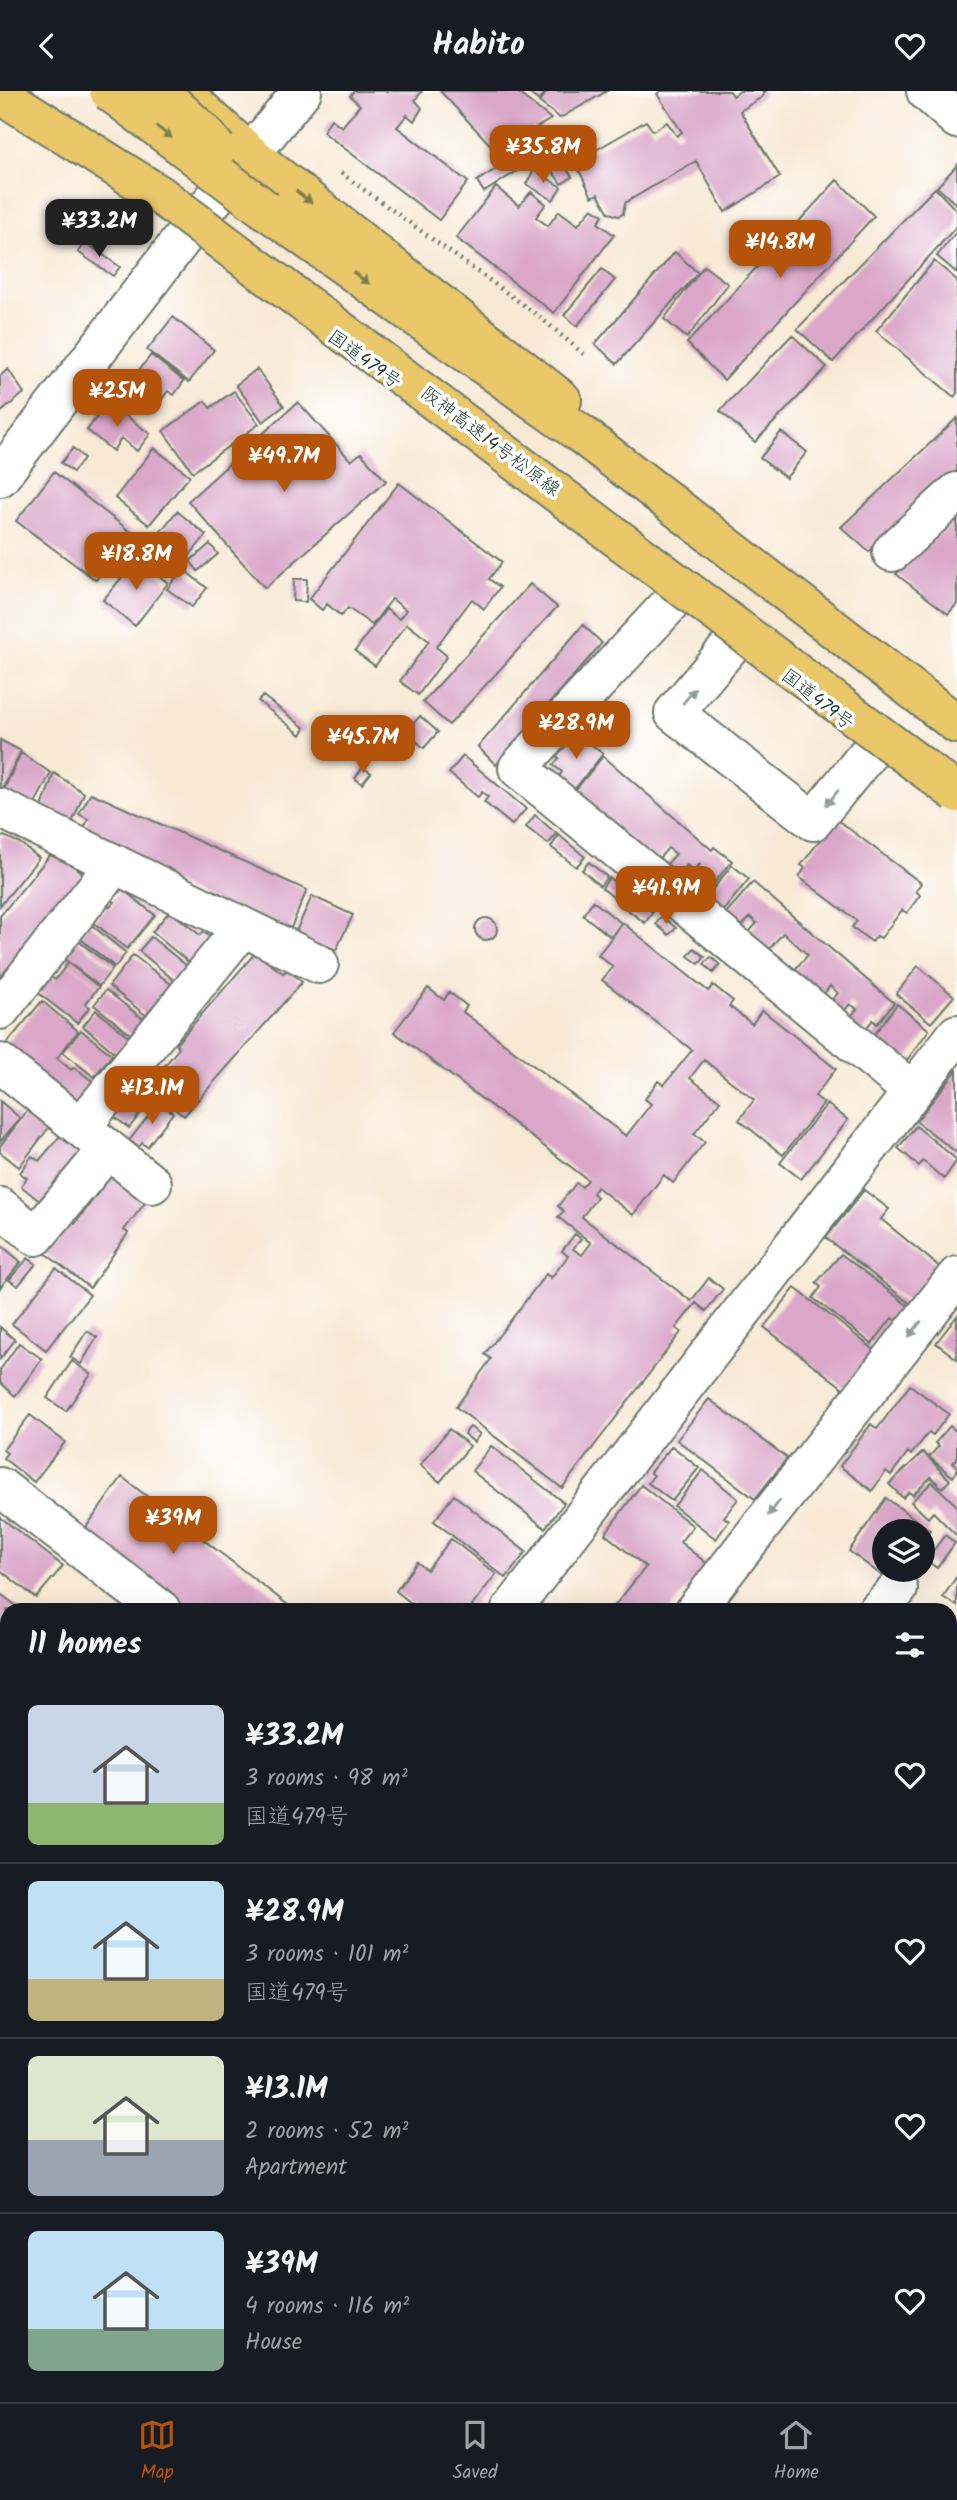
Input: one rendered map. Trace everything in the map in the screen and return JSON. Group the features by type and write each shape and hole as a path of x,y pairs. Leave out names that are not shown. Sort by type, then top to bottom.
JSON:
{"highway":[{"name":"阪神高速14号松原線","path":"23,91 957,793"},
{"path":"109,91 266,210 581,434 957,724"},
{"path":"159,91 205,134 266,210"},
{"path":"180,91 251,155 957,710"},
{"path":"0,94 160,195"},
{"name":"国道479号","path":"0,94 680,593 957,809"}],"street":[{"path":"0,477 188,232 302,91"},
{"path":"926,91 957,119"},
{"path":"892,552 957,492"},
{"path":"680,593 518,768 912,1091"},
{"path":"737,638 674,713 813,821 875,745"},
{"path":"0,809 318,964"},
{"path":"0,1010 115,864"},
{"path":"0,1207 36,1236 94,1138 243,926"},
{"path":"516,1603 957,1034"},
{"path":"0,1063 152,1184"},
{"path":"700,1603 957,1276"},
{"path":"0,1487 153,1603"}],"path":[{"path":"339,172 540,317 587,356"}],"building":[{"path":"354,91 422,91 415,100 422,108 414,121 407,115 397,127 468,182 439,220 323,132 331,119 342,127 360,105 350,96"},
{"path":"440,91 516,91 551,119 496,151"},
{"path":"526,91 546,91 539,101"},
{"path":"548,91 607,91 560,118 539,102"},
{"path":"661,91 730,91 733,96 740,91 766,91 762,97 740,111 780,177 725,212 696,161 625,203 623,214 618,216 609,213 598,194 592,197 579,170 588,164 584,157 646,121 653,131 667,122 677,136 682,132 657,94"},
{"path":"545,136 572,177 561,184 542,155 530,162 522,151"},
{"path":"518,155 525,166 484,192 477,181"},
{"path":"957,165 957,205 937,187"},
{"path":"534,170 561,187 553,200 526,184"},
{"path":"837,180 874,216 724,380 687,343"},
{"path":"496,187 519,206 531,192 546,204 536,217 548,226 559,211 578,225 592,208 603,215 598,223 614,235 554,313 456,238"},
{"path":"935,188 957,211 957,226 833,362 797,329"},
{"path":"957,231 957,273 937,256"},
{"path":"85,242 120,267 113,276 78,252"},
{"path":"675,252 698,273 617,364 595,344"},
{"path":"934,261 957,280 957,393 954,397 876,331"},
{"path":"704,266 728,284 687,338 664,319"},
{"path":"602,269 615,280 577,326 564,315"},
{"path":"173,317 214,350 189,382 147,350"},
{"path":"792,335 827,367 755,442 720,411"},
{"path":"151,355 184,381 174,395 168,391 153,411 124,389"},
{"path":"8,369 24,393 0,413 0,376"},
{"path":"257,369 284,406 263,422 236,385"},
{"path":"234,391 259,424 193,472 163,431 205,401 210,408"},
{"path":"108,402 150,434 137,451 121,438 113,451 87,430"},
{"path":"298,402 351,461 361,453 386,481 265,588 188,501"},
{"path":"957,418 957,470 869,552 841,527"},
{"path":"781,432 807,452 786,478 760,458"},
{"path":"73,448 84,458 73,472 61,463"},
{"path":"154,448 190,476 149,525 115,498"},
{"path":"54,472 132,533 96,580 16,521"},
{"path":"399,483 502,562 489,579 500,587 484,609 472,599 436,647 447,656 418,695 400,681 429,641 407,624 375,666 355,651 386,609 399,619 406,610 392,599 372,625 348,608 341,616 327,604 322,610 309,599"},
{"path":"177,511 206,535 175,574 145,551"},
{"path":"957,518 957,604 948,614 896,574"},
{"path":"210,544 218,554 198,571 190,561"},
{"path":"137,559 168,583 135,626 103,600"},
{"path":"183,569 207,588 192,607 167,589"},
{"path":"294,579 307,579 306,602 293,601"},
{"path":"530,584 557,607 449,725 423,702"},
{"path":"583,625 602,643 496,765 478,747"},
{"path":"263,696 305,728 301,735 258,701"},
{"path":"420,716 438,732 424,748 406,732"},
{"path":"574,730 603,754 570,795 558,778 562,772 553,765 559,758 555,754"},
{"path":"0,740 21,751 0,793"},
{"path":"21,753 51,773 32,809 0,798"},
{"path":"463,756 526,809 512,825 484,802 488,797 482,792 478,797 449,773"},
{"path":"603,756 712,850 714,847 732,861 698,903 680,889 701,863 693,871 687,865 671,884 659,873 676,854 668,848 654,864 572,794"},
{"path":"363,767 371,773 362,784 355,778"},
{"path":"54,773 84,793 68,833 37,821"},
{"path":"91,793 307,890 287,937 80,839 88,819 79,814"},
{"path":"535,815 557,834 548,844 526,827"},
{"path":"836,819 921,883 916,891 920,895 907,913 902,910 881,938 877,936 872,942 852,927 857,921 799,877 805,868 801,865"},
{"path":"559,835 585,857 576,867 551,847"},
{"path":"4,836 20,843 39,858 0,906 0,838"},
{"path":"50,855 72,865 96,882 0,1004 0,916"},
{"path":"589,862 607,877 600,886 582,870"},
{"path":"732,865 749,879 719,916 702,903"},
{"path":"609,878 630,894 622,904 602,888"},
{"path":"753,882 894,1003 877,1024 873,1020 858,1037 844,1025 857,1009 850,1004 836,1021 823,1010 838,993 830,986 818,1002 788,977 808,955 783,933 766,953 740,942 757,923 750,917 735,934 720,920"},
{"path":"122,889 155,915 127,949 93,922 108,905 110,907 115,902 112,900"},
{"path":"312,896 353,915 336,950 327,946 325,953 293,938"},
{"path":"637,900 653,912 645,923 628,910"},
{"path":"593,901 621,923 611,937 583,915"},
{"path":"170,911 200,935 203,932 214,940 192,965 152,932"},
{"path":"662,916 676,928 669,935 656,924"},
{"path":"482,918 490,918 497,925 497,933 490,940 482,940 475,933 475,925"},
{"path":"89,923 126,953 115,967 78,937"},
{"path":"623,923 708,991 713,985 733,1001 729,1006 752,1024 762,1010 836,1069 815,1096 824,1103 783,1155 739,1120 754,1100 704,1060 690,1078 720,1101 694,1134 705,1142 673,1183 664,1175 633,1215 597,1187 593,1193 597,1197 582,1217 691,1301 709,1278 723,1289 706,1311 696,1303 676,1328 681,1332 562,1488 456,1407 491,1359 485,1354 546,1274 551,1278 568,1256 562,1251 575,1234 581,1239 573,1249 582,1255 591,1243 558,1217 564,1211 558,1206 576,1183 582,1187 588,1180 394,1032 428,988 444,1000 449,992 467,1006 463,1012 626,1136 651,1104 645,1099 658,1081 664,1085 692,1050 602,980 613,967 598,955"},
{"path":"151,937 187,966 175,981 139,951"},
{"path":"77,940 113,968 99,986 63,958"},
{"path":"694,948 705,957 699,964 688,956"},
{"path":"255,953 283,973 288,970 302,982 184,1116 147,1088 179,1048 176,1044"},
{"path":"133,955 172,985 148,1017 109,986"},
{"path":"711,957 720,965 713,973 704,964"},
{"path":"68,963 99,987 85,1004 90,1007 77,1023 37,992 50,976 55,980"},
{"path":"918,966 954,996 931,1023 896,994"},
{"path":"106,990 147,1022 134,1037 94,1005"},
{"path":"42,1001 78,1031 57,1058 71,1070 74,1067 96,1084 75,1109 3,1048"},
{"path":"897,1004 929,1030 907,1060 879,1061 864,1048"},
{"path":"96,1010 129,1037 116,1054 83,1026"},
{"path":"81,1030 112,1055 94,1077 63,1052"},
{"path":"957,1070 957,1153 916,1121"},
{"path":"137,1082 154,1096 129,1128 112,1115"},
{"path":"0,1101 20,1118 0,1142"},
{"path":"159,1102 173,1113 147,1147 142,1143 139,1147 129,1141"},
{"path":"827,1104 848,1120 801,1179 780,1163"},
{"path":"28,1110 50,1126 19,1167 0,1152 0,1146"},
{"path":"916,1126 957,1160 944,1179 923,1161 919,1166 898,1148"},
{"path":"60,1136 86,1157 47,1207 21,1186 27,1178 20,1173 32,1156 39,1161"},
{"path":"111,1175 145,1203 124,1230 128,1233 90,1288 45,1253 71,1221 75,1224"},
{"path":"864,1190 889,1209 881,1219 942,1269 912,1305 826,1238"},
{"path":"2,1246 21,1262 0,1288 0,1249"},
{"path":"841,1254 911,1308 900,1323 892,1318 872,1344 813,1298 821,1287 816,1283"},
{"path":"28,1258 36,1264 18,1286 9,1280"},
{"path":"56,1268 90,1295 46,1350 12,1324"},
{"path":"795,1288 877,1352 847,1391 764,1327"},
{"path":"957,1316 957,1359 936,1343"},
{"path":"0,1327 15,1340 0,1359"},
{"path":"87,1331 97,1337 81,1364 70,1357"},
{"path":"19,1343 42,1359 15,1396 0,1382 0,1370"},
{"path":"72,1361 91,1374 66,1411 47,1398"},
{"path":"910,1385 949,1414 933,1435 929,1432 911,1455 908,1452 891,1475 886,1471 872,1491 840,1466 871,1424 877,1429"},
{"path":"709,1399 787,1458 755,1499 677,1440"},
{"path":"30,1415 65,1442 34,1482 3,1458 7,1453 3,1450"},
{"path":"950,1426 957,1432 957,1459 953,1463 957,1471 953,1477 929,1457 939,1446 935,1443"},
{"path":"470,1427 480,1434 474,1442 464,1434"},
{"path":"449,1429 470,1446 440,1482 420,1465"},
{"path":"491,1446 564,1503 545,1528 472,1471"},
{"path":"672,1446 699,1468 672,1501 648,1483 654,1475 650,1472"},
{"path":"923,1452 950,1480 942,1488 931,1477 913,1495 909,1492 903,1498 889,1484"},
{"path":"703,1470 738,1499 724,1517 729,1521 716,1539 674,1506"},
{"path":"122,1477 286,1603 173,1603 82,1533"},
{"path":"932,1482 957,1506 957,1536 933,1512 928,1518 911,1502"},
{"path":"641,1485 693,1526 680,1542 710,1566 699,1574 676,1603 617,1603 646,1567 605,1534"},
{"path":"454,1495 526,1552 506,1578 434,1521"},
{"path":"886,1498 915,1519 872,1519 872,1568 849,1551"},
{"path":"0,1517 63,1566 36,1598 0,1570"},
{"path":"945,1535 955,1543 937,1568 935,1548"},
{"path":"451,1539 496,1574 474,1603 411,1603 396,1591 417,1562 427,1570"},
{"path":"957,1576 957,1603 943,1597"},
{"path":"2,1595 13,1603 0,1603"}]}
